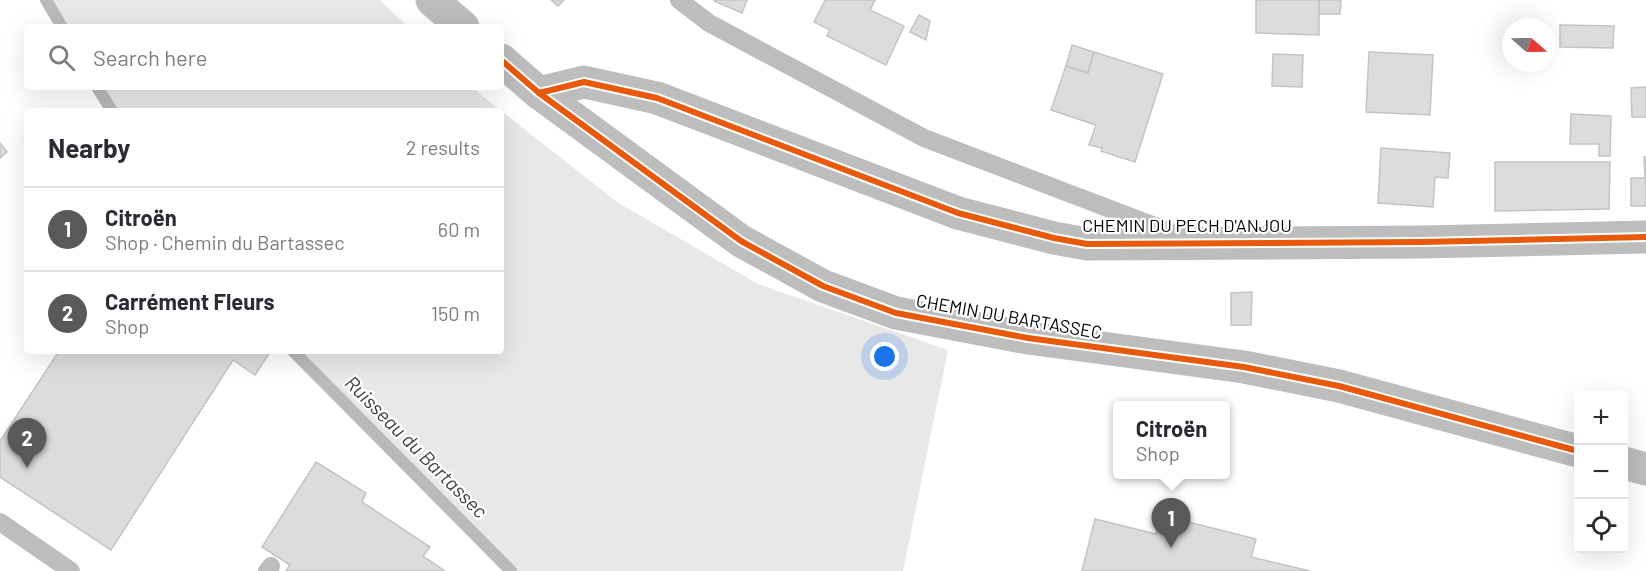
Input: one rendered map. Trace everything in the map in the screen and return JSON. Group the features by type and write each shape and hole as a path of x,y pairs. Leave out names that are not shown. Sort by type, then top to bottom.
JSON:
{"street":[{"path":"432,0 460,24"},
{"name":"CHEMIN DU BARTASSEC","path":"504,63 539,93 741,241 823,286 896,313 1028,338 1254,369 1339,386 1574,450"},
{"name":"CHEMIN DU PECH D'ANJOU","path":"539,93 584,82 657,98 958,213 1054,238 1087,244 1422,242 1646,237"},
{"path":"1628,464 1646,469"}],"lane":[{"name":"CHEMIN DU PECH D'ANJOU","path":"679,0 709,23 924,138 1198,242"},
{"path":"0,522 71,571"}],"shaded area":[{"path":"46,0 380,0 405,24 60,24"},
{"path":"99,90 475,90 498,108 110,108"},
{"path":"504,113 617,202 758,284 948,350 903,571 511,571 296,354 504,354"}],"building":[{"path":"551,0 564,0 558,6"},
{"path":"714,0 747,0 742,13"},
{"path":"825,0 875,0 870,10 904,26 886,65 827,36 830,30 814,22"},
{"path":"1256,0 1319,0 1319,35 1256,33"},
{"path":"1319,0 1341,0 1340,14 1319,14"},
{"path":"919,15 930,21 926,40 910,32"},
{"path":"1560,25 1614,26 1613,48 1560,47"},
{"path":"1072,45 1094,52 1088,73 1066,66"},
{"path":"1094,52 1163,74 1135,162 1089,145 1096,125 1051,110 1066,66 1088,73"},
{"path":"1369,52 1433,55 1430,115 1366,112"},
{"path":"1273,54 1303,55 1302,87 1272,86"},
{"path":"1646,87 1646,117 1632,117 1631,88"},
{"path":"1571,114 1611,116 1610,156 1599,156 1599,144 1570,144"},
{"path":"0,143 7,152 0,158"},
{"path":"1381,148 1450,153 1448,178 1435,177 1433,207 1378,203"},
{"path":"1644,157 1646,157 1646,206 1631,206 1631,178 1645,178"},
{"path":"1495,162 1610,162 1609,209 1495,211"},
{"path":"1252,292 1251,325 1231,325 1231,293"},
{"path":"57,354 269,354 255,375 233,360 111,550 0,477 0,441"},
{"path":"316,462 366,493 362,502 430,547 423,556 445,571 286,571 290,565 262,547"},
{"path":"1161,515 1256,539 1251,557 1310,571 1082,571 1095,519 1156,534"}],"waterway":[{"name":"Ruisseau du Bartassec","path":"46,0 60,24"},
{"name":"Ruisseau du Bartassec","path":"99,90 110,108"},
{"name":"Ruisseau du Bartassec","path":"296,354 511,571"}],"cycle path":[{"path":"504,63 539,93 741,241 823,286 896,313 1028,338 1244,367 1339,386 1574,450"},
{"path":"539,93 584,82 657,98 958,213 1054,238 1087,244 1422,242 1646,237"}],"place":[{"name":"Carrément Fleurs","path":"27,468"},
{"name":"Citroën","path":"1171,548"}]}
